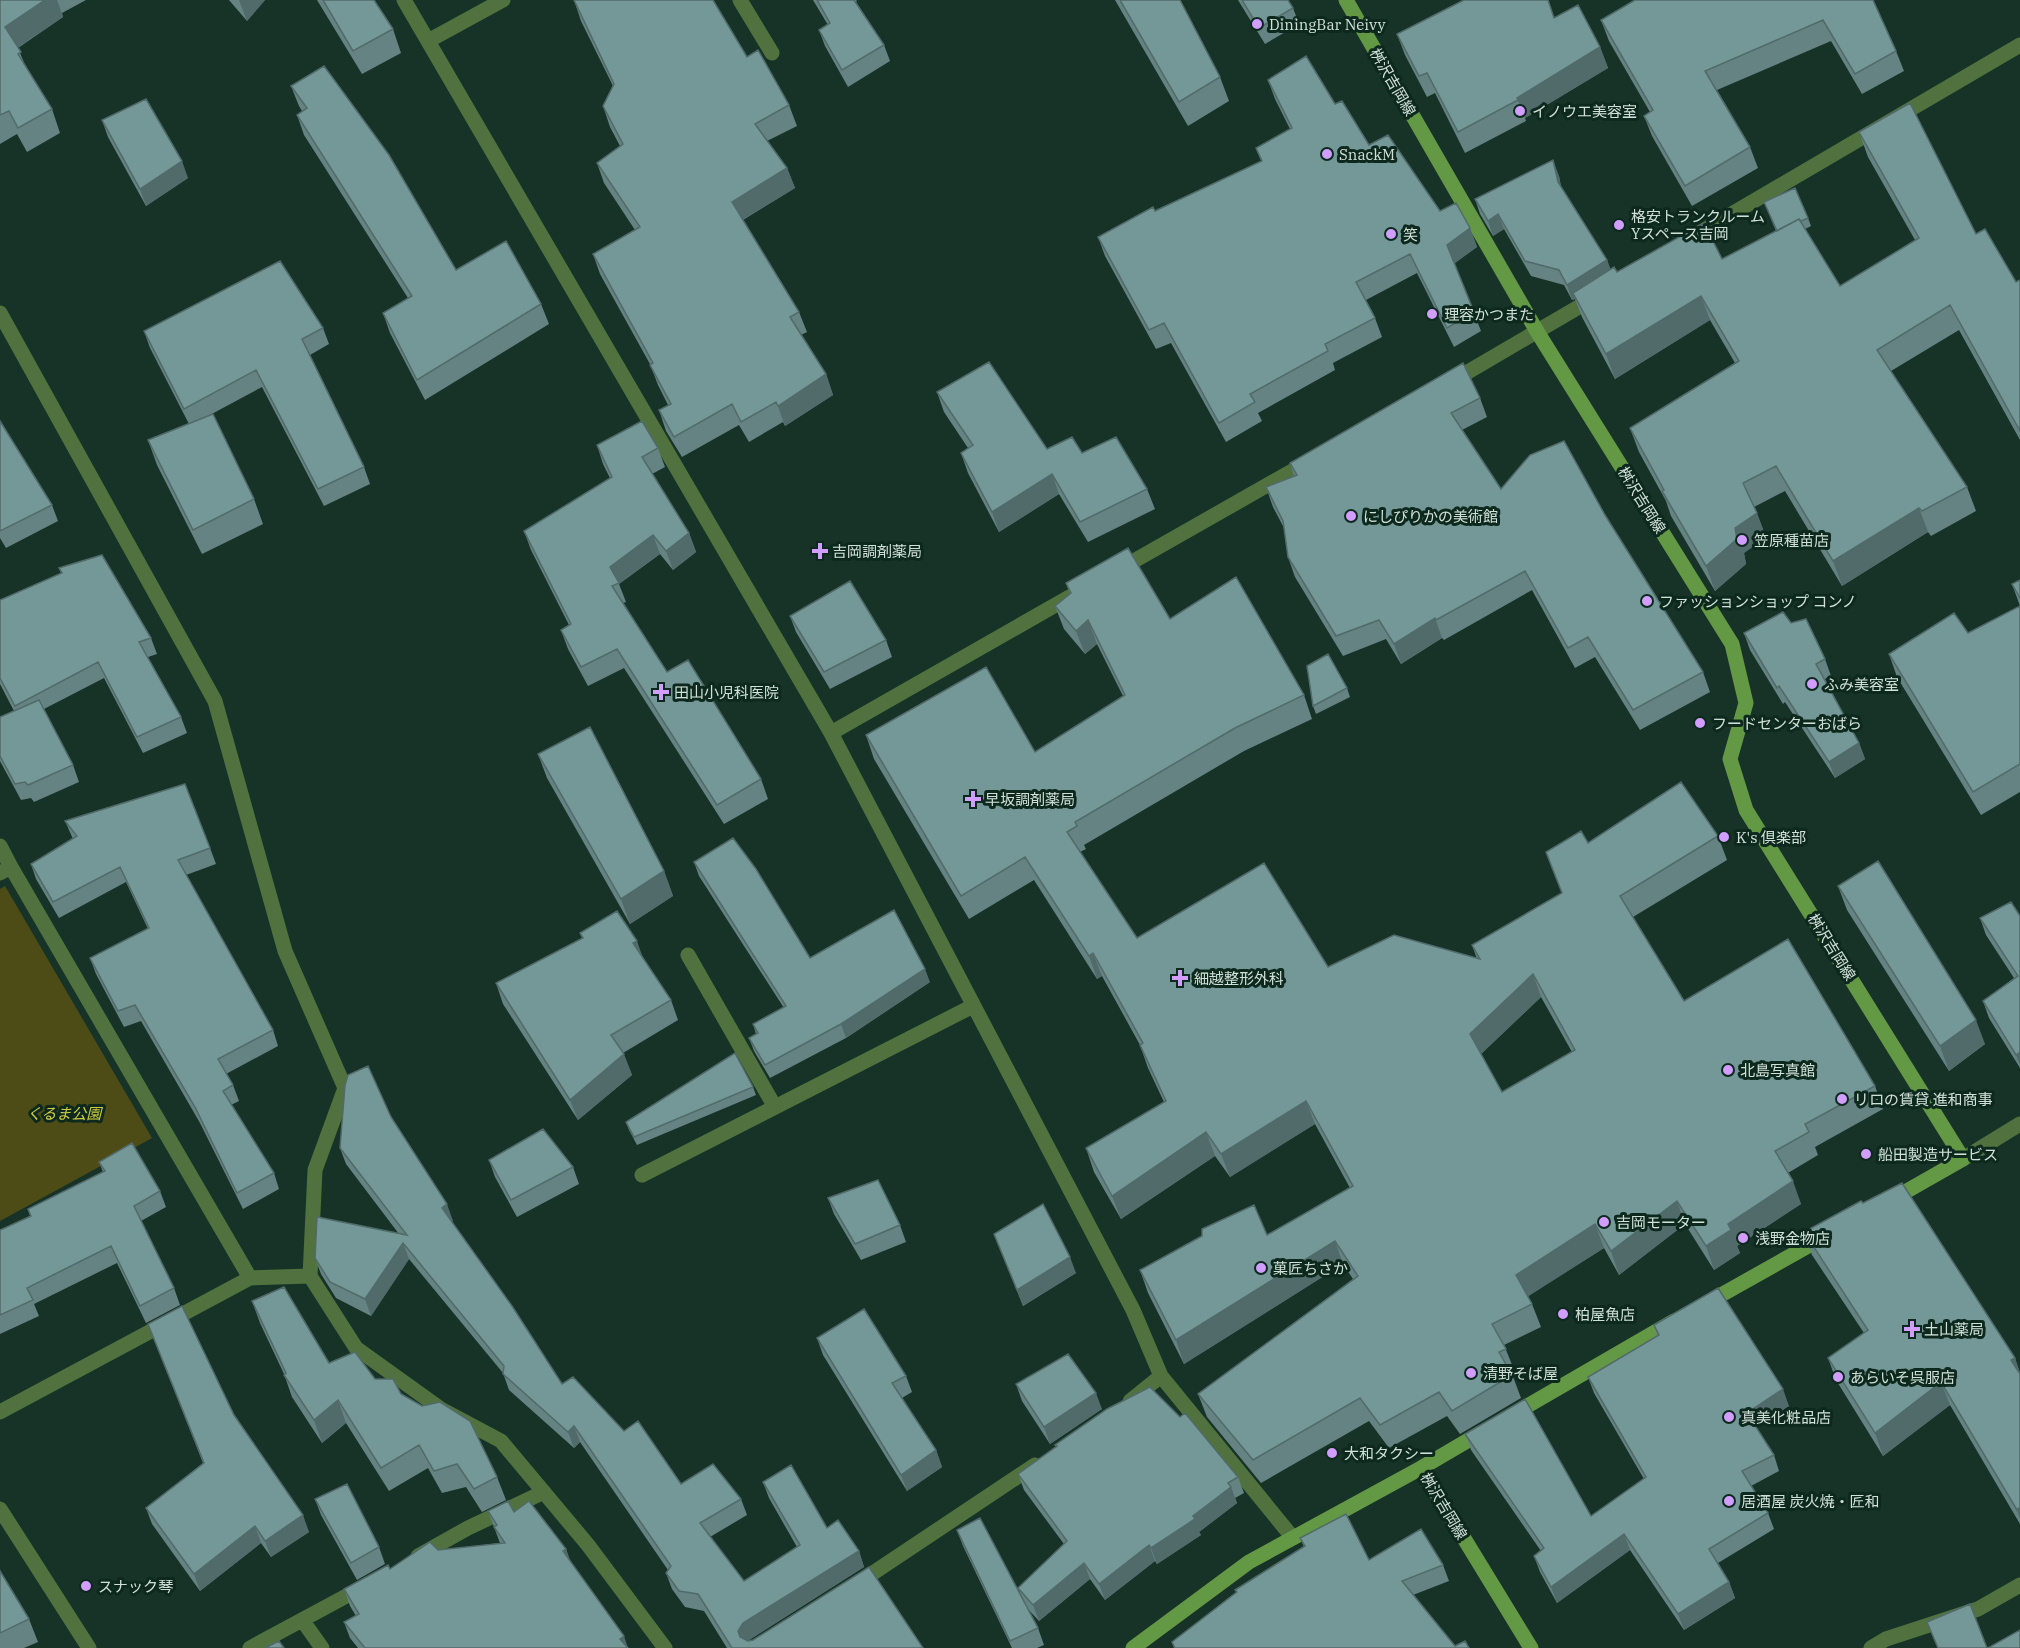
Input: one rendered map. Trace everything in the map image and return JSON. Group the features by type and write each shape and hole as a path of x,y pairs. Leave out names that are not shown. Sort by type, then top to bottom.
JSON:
{"main road":[{"name":"桝沢吉岡線","path":"1346,0 1538,333 1732,644 1746,703 1730,759 1746,810 1964,1159"},
{"path":"1882,1205 1964,1159"},
{"name":"桝沢吉岡線","path":"1531,1648 1420,1468 1647,1336 1841,1228"},
{"path":"1132,1648 1249,1562 1420,1468"}],"street":[{"path":"404,0 831,733 1133,1310 1161,1376 1293,1538"},
{"path":"428,41 503,0"},
{"path":"740,0 772,53"},
{"path":"1677,246 2020,45"},
{"path":"1434,391 1538,333 1607,289"},
{"path":"0,313 215,701 285,951 345,1088 315,1170 310,1276 356,1348 441,1409 501,1441 636,1605 665,1648"},
{"path":"831,733 1319,456"},
{"path":"0,846 6,870 250,1278"},
{"path":"688,955 775,1107"},
{"path":"642,1175 973,1006"},
{"path":"1964,1159 2020,1124"},
{"path":"0,1412 250,1278 310,1276"},
{"path":"1117,1410 1161,1376"},
{"path":"848,1590 1051,1454"},
{"path":"406,1563 468,1528 544,1492"},
{"path":"0,1509 89,1648"},
{"path":"250,1648 375,1580"},
{"path":"1871,1648 1886,1639 1978,1609 2020,1585"},
{"path":"303,1621 322,1648"}],"green space":[{"name":"くるま公園","path":"5,886 152,1138 0,1221 0,889"}],"building":[{"path":"0,0 45,0 5,27 21,52 18,54 52,109 18,128 9,111 0,115"},
{"path":"323,0 374,0 393,29 353,51"},
{"path":"574,0 713,0 747,57 758,50 789,105 755,124 787,168 732,202 799,312 790,317 826,374 778,406 776,402 741,422 732,404 674,437 659,410 671,404 650,365 653,363 593,254 640,227 597,163 623,144 603,106 614,84"},
{"path":"817,0 854,0 884,45 842,70 819,30 830,23"},
{"path":"1120,0 1180,0 1220,77 1179,102"},
{"path":"1242,0 1288,0 1293,8 1259,28"},
{"path":"1464,0 1548,0 1554,18 1578,5 1600,47 1517,98 1518,100 1458,132 1427,73 1419,76 1397,34"},
{"path":"1635,0 1873,0 1896,51 1855,74 1823,20 1705,71 1750,147 1685,186 1644,116 1653,110 1601,20"},
{"path":"1306,56 1335,104 1342,101 1369,145 1388,135 1440,211 1456,203 1470,228 1447,245 1474,312 1447,328 1410,254 1356,282 1375,318 1325,344 1328,351 1250,394 1255,402 1219,423 1164,323 1149,330 1098,237 1153,207 1155,211 1262,161 1256,148 1292,128 1268,80"},
{"path":"324,66 389,155 456,270 506,241 541,304 417,380 383,313 412,296 297,115 307,108 291,86"},
{"path":"146,99 182,161 140,189 102,120"},
{"path":"1910,103 1976,234 1985,229 2016,282 2020,280 2020,431 1950,305 1877,350 1967,487 1922,511 1919,508 1833,561 1776,466 1743,483 1757,513 1735,528 1737,539 1706,566 1662,491 1664,490 1630,428 1739,361 1701,296 1606,354 1573,293 1614,267 1617,272 1704,223 1722,259 1799,219 1840,286 1919,238 1859,132"},
{"path":"1553,160 1558,182 1607,260 1567,285 1559,270 1525,261 1498,214 1488,221 1475,199"},
{"path":"1795,188 1808,218 1801,221 1799,219 1777,231 1764,202"},
{"path":"280,261 323,328 302,339 364,467 318,489 256,370 184,409 144,331"},
{"path":"989,362 1047,449 1072,437 1082,453 1116,437 1147,489 1080,522 1052,474 992,512 961,453 973,445 937,392"},
{"path":"1463,363 1480,398 1451,413 1501,489 1530,455 1564,441 1605,515 1703,672 1633,710 1588,637 1568,648 1525,571 1436,620 1435,618 1394,644 1379,620 1336,636 1288,557 1283,521 1266,487 1297,475 1290,463"},
{"path":"213,414 254,499 193,530 148,440"},
{"path":"0,421 52,505 0,531"},
{"path":"642,421 658,448 642,457 689,533 666,551 653,535 610,567 619,583 612,586 667,672 688,660 761,779 717,805 617,649 581,667 561,630 571,624 524,531 612,477 597,445"},
{"path":"1128,548 1170,619 1236,577 1304,695 1235,728 1075,822 1077,826 1067,832 1137,938 1264,863 1328,967 1394,935 1480,959 1472,945 1562,893 1546,852 1581,831 1588,843 1681,782 1718,836 1620,896 1684,1001 1788,939 1875,1086 1805,1124 1809,1132 1775,1151 1793,1181 1728,1224 1731,1230 1706,1246 1677,1201 1611,1251 1595,1224 1516,1275 1532,1304 1492,1324 1506,1349 1499,1352 1512,1375 1452,1411 1439,1392 1380,1425 1360,1398 1253,1460 1198,1394 1358,1276 1335,1241 1176,1340 1140,1270 1202,1236 1202,1229 1254,1205 1267,1235 1353,1186 1306,1101 1221,1154 1206,1132 1112,1196 1086,1148 1166,1101 1140,1045 1143,1043 1093,953 1089,956 1025,857 961,896 866,735 986,667 1035,752 1125,695 1088,620 1076,631 1055,606 1071,593 1066,583","holes":["1533,974 1575,1050 1502,1092 1470,1034"]},
{"path":"102,555 151,638 139,642 181,717 137,737 98,662 15,706 0,678 0,600 62,573 59,568"},
{"path":"2020,580 2020,598 2012,584"},
{"path":"850,581 886,640 824,672 790,616"},
{"path":"2020,606 2020,764 1973,792 1889,654 1954,613 1968,633"},
{"path":"1783,612 1791,623 1806,619 1825,659 1816,664 1859,743 1829,762 1779,686 1777,688 1744,633"},
{"path":"1328,654 1347,688 1313,706 1307,666"},
{"path":"39,700 73,765 28,785 25,782 15,784 0,756 0,717"},
{"path":"590,727 664,871 621,899 538,754"},
{"path":"185,784 210,848 178,860 273,1030 218,1059 233,1085 223,1091 274,1173 237,1193 195,1107 135,1005 118,1011 90,958 149,928 120,867 53,902 31,864 77,836 65,821"},
{"path":"733,838 756,869 810,958 894,910 925,969 841,1024 765,1065 749,1038 758,1033 753,1024 786,1006 694,862"},
{"path":"1878,861 1976,1020 1940,1046 1838,886"},
{"path":"2011,902 2020,916 2020,1052 2016,1055 1983,1001 2018,976 1980,918"},
{"path":"617,911 637,941 633,943 671,1000 611,1035 624,1054 570,1100 496,983 583,938 580,933"},
{"path":"735,1053 753,1087 634,1137 626,1122"},
{"path":"368,1066 391,1117 447,1204 442,1208 512,1306 562,1384 573,1377 624,1431 638,1421 681,1484 713,1464 741,1499 700,1523 744,1581 800,1545 763,1482 791,1465 827,1528 838,1520 859,1551 743,1623 738,1631 740,1637 748,1641 753,1640 869,1567 923,1648 732,1648 698,1594 679,1591 666,1573 671,1566 574,1426 568,1432 503,1374 504,1366 403,1243 365,1299 330,1282 315,1258 317,1217 407,1235 340,1148 345,1085 348,1075"},
{"path":"543,1129 573,1167 511,1200 489,1160"},
{"path":"132,1143 160,1191 134,1206 174,1288 140,1306 111,1246 27,1288 33,1300 0,1315 0,1230 31,1216 28,1209 105,1171 99,1162"},
{"path":"878,1180 900,1225 855,1244 828,1198"},
{"path":"1902,1183 2015,1358 2011,1360 2020,1374 2020,1507 2017,1510 1941,1382 1875,1433 1828,1358 1868,1330 1804,1232 1861,1201 1863,1203"},
{"path":"1043,1204 1070,1257 1017,1290 994,1234"},
{"path":"284,1287 329,1363 355,1352 375,1379 393,1379 401,1394 422,1406 440,1402 470,1421 497,1477 474,1489 457,1464 434,1471 419,1445 381,1468 338,1400 314,1420 284,1375 286,1373 252,1301"},
{"path":"1718,1288 1783,1389 1747,1413 1774,1455 1742,1471 1768,1513 1709,1549 1729,1582 1678,1614 1624,1534 1551,1587 1534,1556 1544,1548 1465,1434 1525,1399 1591,1516 1646,1477 1588,1377 1659,1335 1654,1325"},
{"path":"182,1306 234,1415 303,1515 265,1541 255,1526 194,1574 146,1508 204,1463 148,1324"},
{"path":"864,1309 906,1376 892,1383 936,1450 901,1475 817,1338"},
{"path":"1068,1354 1096,1393 1044,1427 1016,1384"},
{"path":"1150,1387 1180,1417 1185,1413 1238,1477 1228,1483 1231,1487 1193,1516 1195,1519 1151,1548 1149,1545 1099,1584 1084,1563 1033,1605 1018,1588 1067,1541 1018,1474 1107,1409"},
{"path":"347,1484 379,1547 351,1563 315,1499"},
{"path":"508,1501 514,1512 529,1501 566,1549 563,1551 624,1636 620,1639 628,1648 365,1648 344,1622 359,1614 344,1589 388,1565 390,1569 430,1542 438,1550 505,1543 494,1527 497,1525 488,1511"},
{"path":"1346,1514 1369,1560 1421,1529 1443,1565 1402,1581 1455,1646 1465,1641 1469,1648 1175,1648 1172,1642 1237,1592 1235,1590 1305,1546 1300,1538"},
{"path":"980,1518 1038,1628 1010,1641 957,1530"},
{"path":"0,1571 29,1619 0,1633"},
{"path":"1970,1604 1987,1648 1938,1648 1927,1622"},
{"path":"2020,1630 2020,1648 1988,1648"},
{"path":"279,1641 284,1648 265,1648"}],"place":[{"name":"DiningBar Neivy","path":"1257,24"},
{"name":"イノウエ美容室","path":"1520,111"},
{"name":"SnackM","path":"1327,154"},
{"name":"格安トランクルーム Yスペース吉岡","path":"1619,225"},
{"name":"笑","path":"1391,234"},
{"name":"理容かつまた","path":"1432,314"},
{"name":"にしぴりかの美術館","path":"1351,516"},
{"name":"笠原種苗店","path":"1742,540"},
{"name":"吉岡調剤薬局","path":"820,551"},
{"name":"ファッションショップ コンノ","path":"1647,601"},
{"name":"ふみ美容室","path":"1812,684"},
{"name":"田山小児科医院","path":"661,692"},
{"name":"フードセンターおばら","path":"1700,723"},
{"name":"早坂調剤薬局","path":"973,799"},
{"name":"K's 倶楽部","path":"1724,837"},
{"name":"細越整形外科","path":"1180,978"},
{"name":"北島写真館","path":"1728,1070"},
{"name":"リロの賃貸 進和商事","path":"1842,1099"},
{"name":"船田製造サービス","path":"1866,1154"},
{"name":"吉岡モーター","path":"1604,1222"},
{"name":"浅野金物店","path":"1743,1238"},
{"name":"菓匠ちさか","path":"1261,1268"},
{"name":"柏屋魚店","path":"1563,1314"},
{"name":"土山薬局","path":"1912,1329"},
{"name":"清野そば屋","path":"1471,1373"},
{"name":"あらいそ呉服店","path":"1838,1377"},
{"name":"真美化粧品店","path":"1729,1417"},
{"name":"大和タクシー","path":"1332,1453"},
{"name":"居酒屋 炭火焼・匠和","path":"1729,1501"},
{"name":"スナック琴","path":"86,1586"}]}
